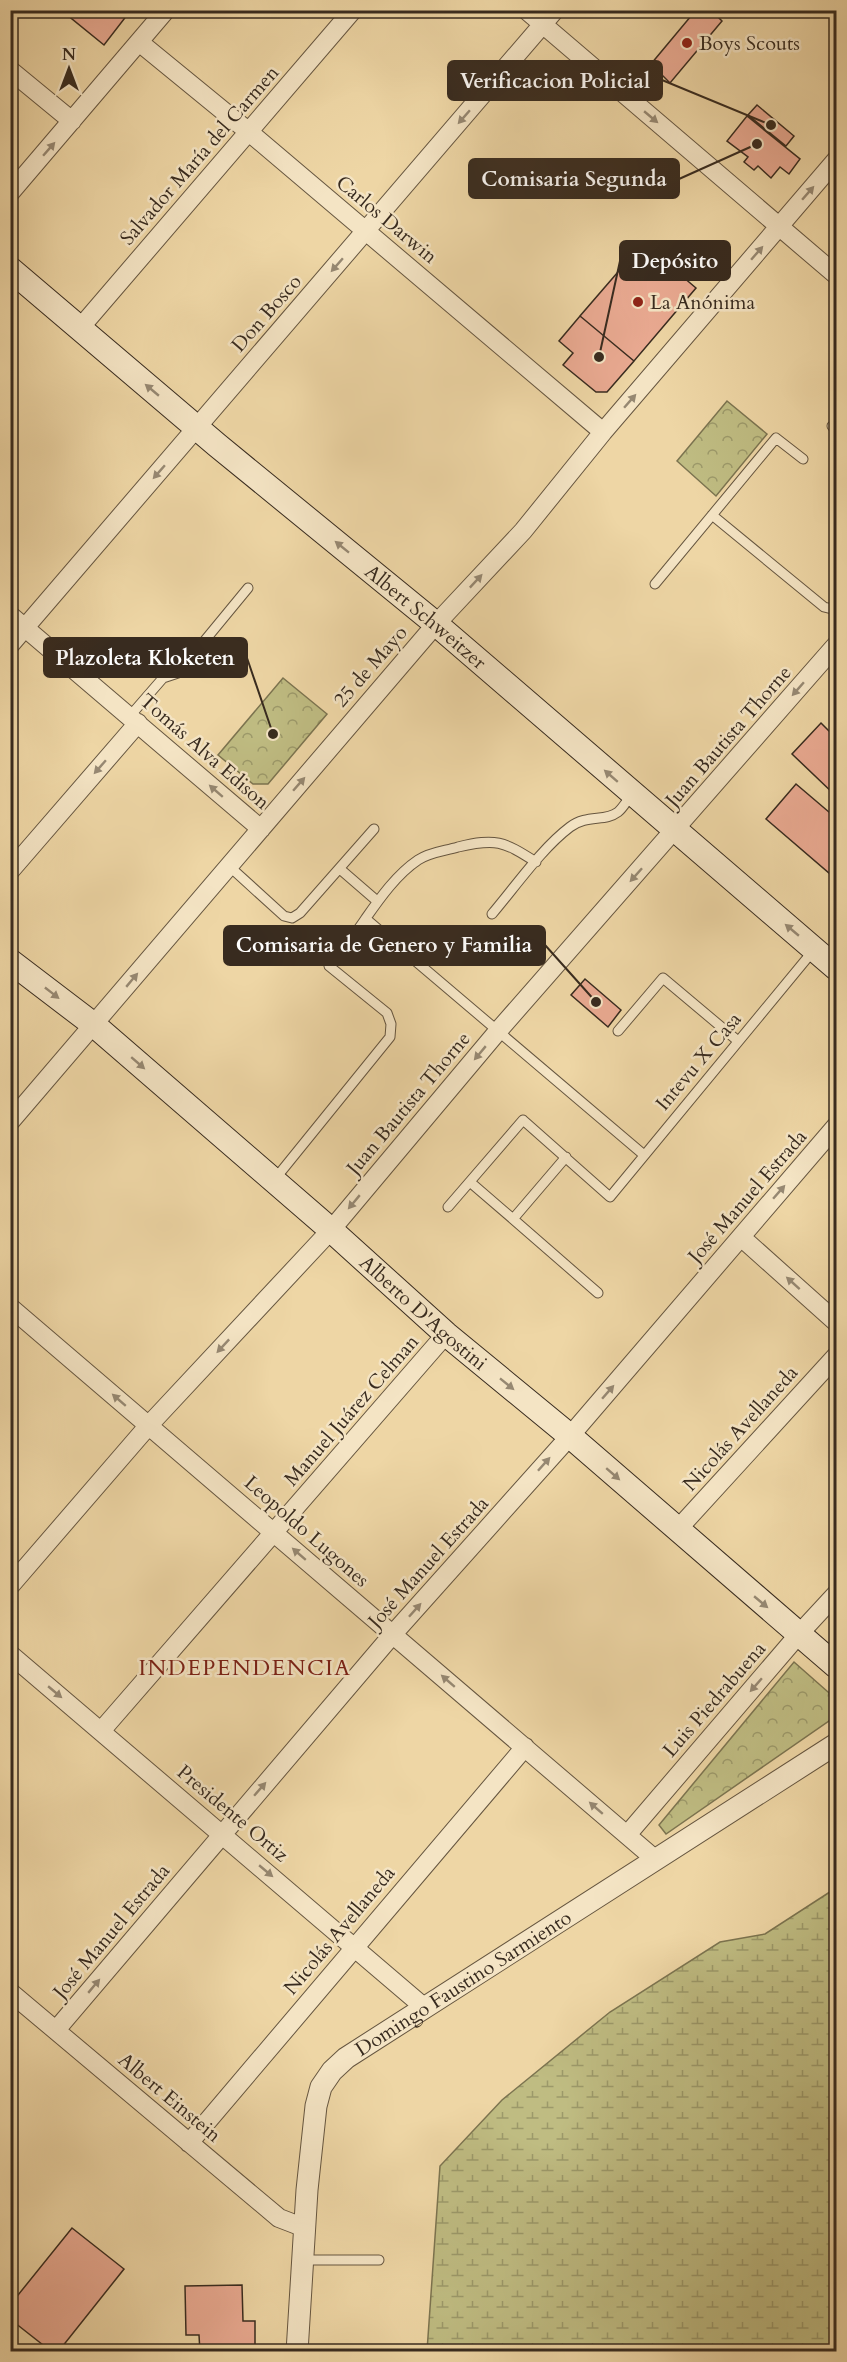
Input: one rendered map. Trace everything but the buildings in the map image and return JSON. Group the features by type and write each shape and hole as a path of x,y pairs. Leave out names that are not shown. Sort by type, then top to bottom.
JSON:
{"main road":[{"name":"Albert Schweitzer","path":"10,269 197,428 436,624 837,968"},
{"name":"Alberto D'Agostini","path":"10,961 94,1025 331,1230 446,1334 570,1436 837,1666"}],"street":[{"path":"10,193 166,10"},
{"name":"Salvador María del Carmen","path":"80,328 353,10"},
{"path":"526,10 837,275"},
{"name":"Don Bosco","path":"10,645 555,10"},
{"name":"Carlos Darwin","path":"139,42 249,132 603,432"},
{"path":"10,70 72,121"},
{"name":"25 de Mayo","path":"10,1122 436,624 523,531 603,432 837,160"},
{"name":"Tomás Alva Edison","path":"10,615 261,829"},
{"name":"Juan Bautista Thorne","path":"10,1586 149,1425 331,1230 498,1031 837,645"},
{"path":"10,871 134,720"},
{"name":"José Manuel Estrada","path":"56,2030 393,1634 570,1436 837,1126"},
{"path":"741,1237 837,1322"},
{"name":"Leopoldo Lugones","path":"10,1307 656,1860"},
{"name":"Manuel Juárez Celman","path":"101,1731 446,1334"},
{"name":"Nicolás Avellaneda","path":"677,1530 837,1356"},
{"name":"Luis Piedrabuena","path":"627,1834 799,1634 837,1594"},
{"name":"Presidente Ortiz","path":"10,1654 425,2008"},
{"name":"Domingo Faustino Sarmiento","path":"297,2352 302,2260 313,2136 321,2087 332,2071 346,2058 837,1743"},
{"name":"Nicolás Avellaneda","path":"189,2143 525,1747"},
{"name":"Albert Einstein","path":"10,1992 279,2218 305,2228"}],"lane":[{"path":"655,584 777,438 804,459"},
{"path":"712,515 824,607 837,610"},
{"path":"134,720 163,678 178,673 248,588"},
{"path":"492,914 569,827 583,819 608,816 618,812 632,794"},
{"path":"229,866 284,916 292,918 300,913 374,829"},
{"path":"274,1180 390,1037 391,1024 387,1013 329,966 366,919 377,901 419,859 479,842 496,841 509,845 536,862"},
{"path":"340,869 377,901"},
{"path":"366,919 644,1155"},
{"name":"Intevu X Casa","path":"566,1157 610,1197 815,950"},
{"path":"618,1031 663,978 738,1041"},
{"path":"448,1207 523,1120 566,1157 513,1219"},
{"path":"470,1182 598,1293"},
{"path":"302,2260 379,2260"}],"green space":[{"path":"727,401 767,434 716,496 677,461"},
{"path":"283,678 327,714 268,784 253,784 218,755"},
{"path":"794,1662 836,1699 836,1716 666,1834 659,1825"},
{"path":"836,1888 836,2351 427,2351 440,2166 502,2100 610,2012 720,1942 765,1934"}],"place":[{"name":"Boys Scouts","path":"687,43"},
{"name":"Verificacion Policial","path":"771,125"},
{"name":"Comisaria Segunda","path":"757,144"},
{"name":"La Anónima","path":"638,302"},
{"name":"Depósito","path":"599,357"},
{"name":"Plazoleta Kloketen","path":"273,734"},
{"name":"Comisaria de Genero y Familia","path":"596,1002"}],"district":[{"name":"INDEPENDENCIA","path":"245,1667"}]}
